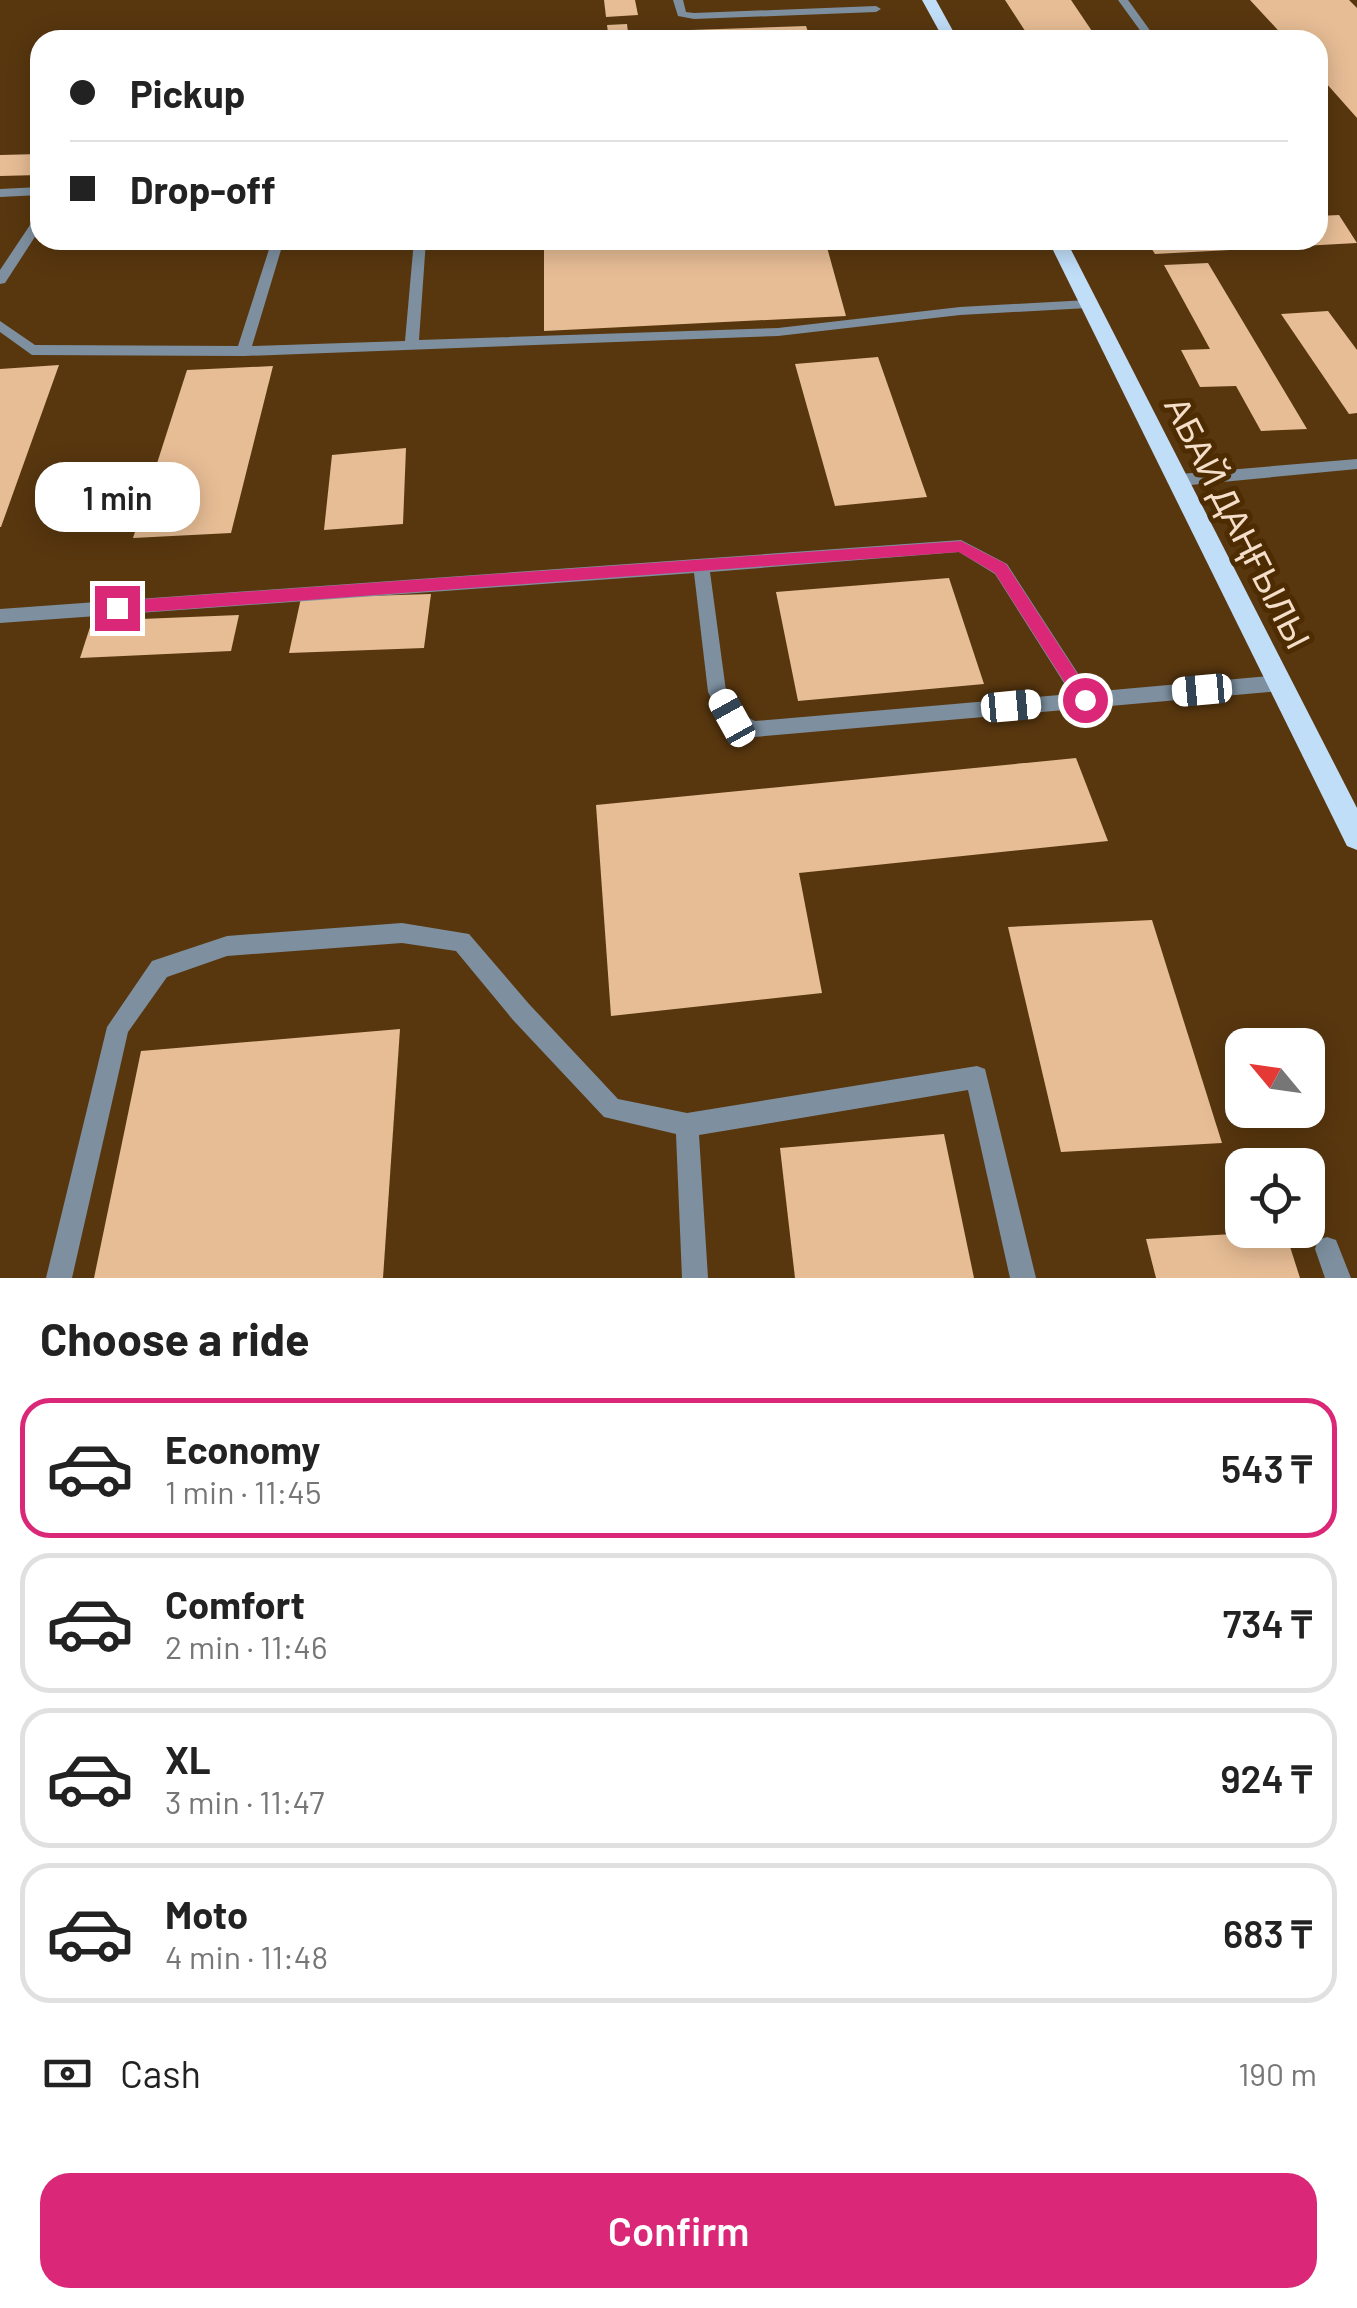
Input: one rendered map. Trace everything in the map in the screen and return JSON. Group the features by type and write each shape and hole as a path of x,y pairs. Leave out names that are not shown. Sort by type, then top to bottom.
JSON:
{"main road":[{"path":"929,0 946,30"},
{"name":"АБАЙ ДАҢҒЫЛЫ","path":"1061,250 1357,837"}],"lane":[{"path":"678,0 682,14 694,16 876,8"},
{"path":"1123,0 1145,30"},
{"path":"0,193 30,192"},
{"path":"0,280 30,234"},
{"path":"244,350 275,250"},
{"path":"412,344 419,250"},
{"path":"0,325 32,350 244,350 778,332 960,311 1088,304"},
{"path":"1180,480 1357,464"},
{"path":"0,616 961,546 1001,568 1085,700"},
{"path":"701,566 718,692 732,718 754,728 1280,683"},
{"path":"59,1278 118,1027 160,969 227,946 402,932 462,940 520,1012 612,1109 687,1125 977,1076 1022,1278"},
{"path":"687,1125 695,1278"},
{"path":"1327,1249 1338,1278"}],"building":[{"path":"604,0 635,0 638,15 606,17"},
{"path":"1005,0 1071,0 1091,30 1024,30"},
{"path":"1250,0 1349,0 1357,8 1357,118 1328,85 1328,30 1278,30"},
{"path":"627,24 628,30 608,30 607,25"},
{"path":"806,26 807,30 689,30"},
{"path":"30,154 30,175 0,176 0,155"},
{"path":"1339,215 1357,243 1328,245 1328,216"},
{"path":"544,250 828,250 846,316 544,331"},
{"path":"1152,250 1228,250 1155,254"},
{"path":"1208,263 1307,429 1261,431 1236,386 1200,387 1181,350 1210,349 1164,265"},
{"path":"1328,311 1357,350 1357,413 1349,414 1281,314"},
{"path":"878,357 927,497 835,506 795,364"},
{"path":"59,365 1,527 0,527 0,369"},
{"path":"273,366 231,533 133,538 187,370"},
{"path":"406,448 403,524 324,530 332,455"},
{"path":"949,578 984,684 798,701 776,592"},
{"path":"431,594 424,648 289,653 301,598"},
{"path":"239,615 231,651 80,658 92,621"},
{"path":"1076,758 1108,841 799,873 822,993 611,1016 596,805"},
{"path":"1152,920 1222,1143 1061,1152 1008,927"},
{"path":"400,1029 383,1278 94,1278 141,1051"},
{"path":"944,1134 974,1278 795,1278 780,1148"},
{"path":"1225,1234 1225,1248 1290,1248 1300,1278 1156,1278 1146,1239"}],"route":[{"path":"117,608 961,546 1001,568 1085,700"}]}
